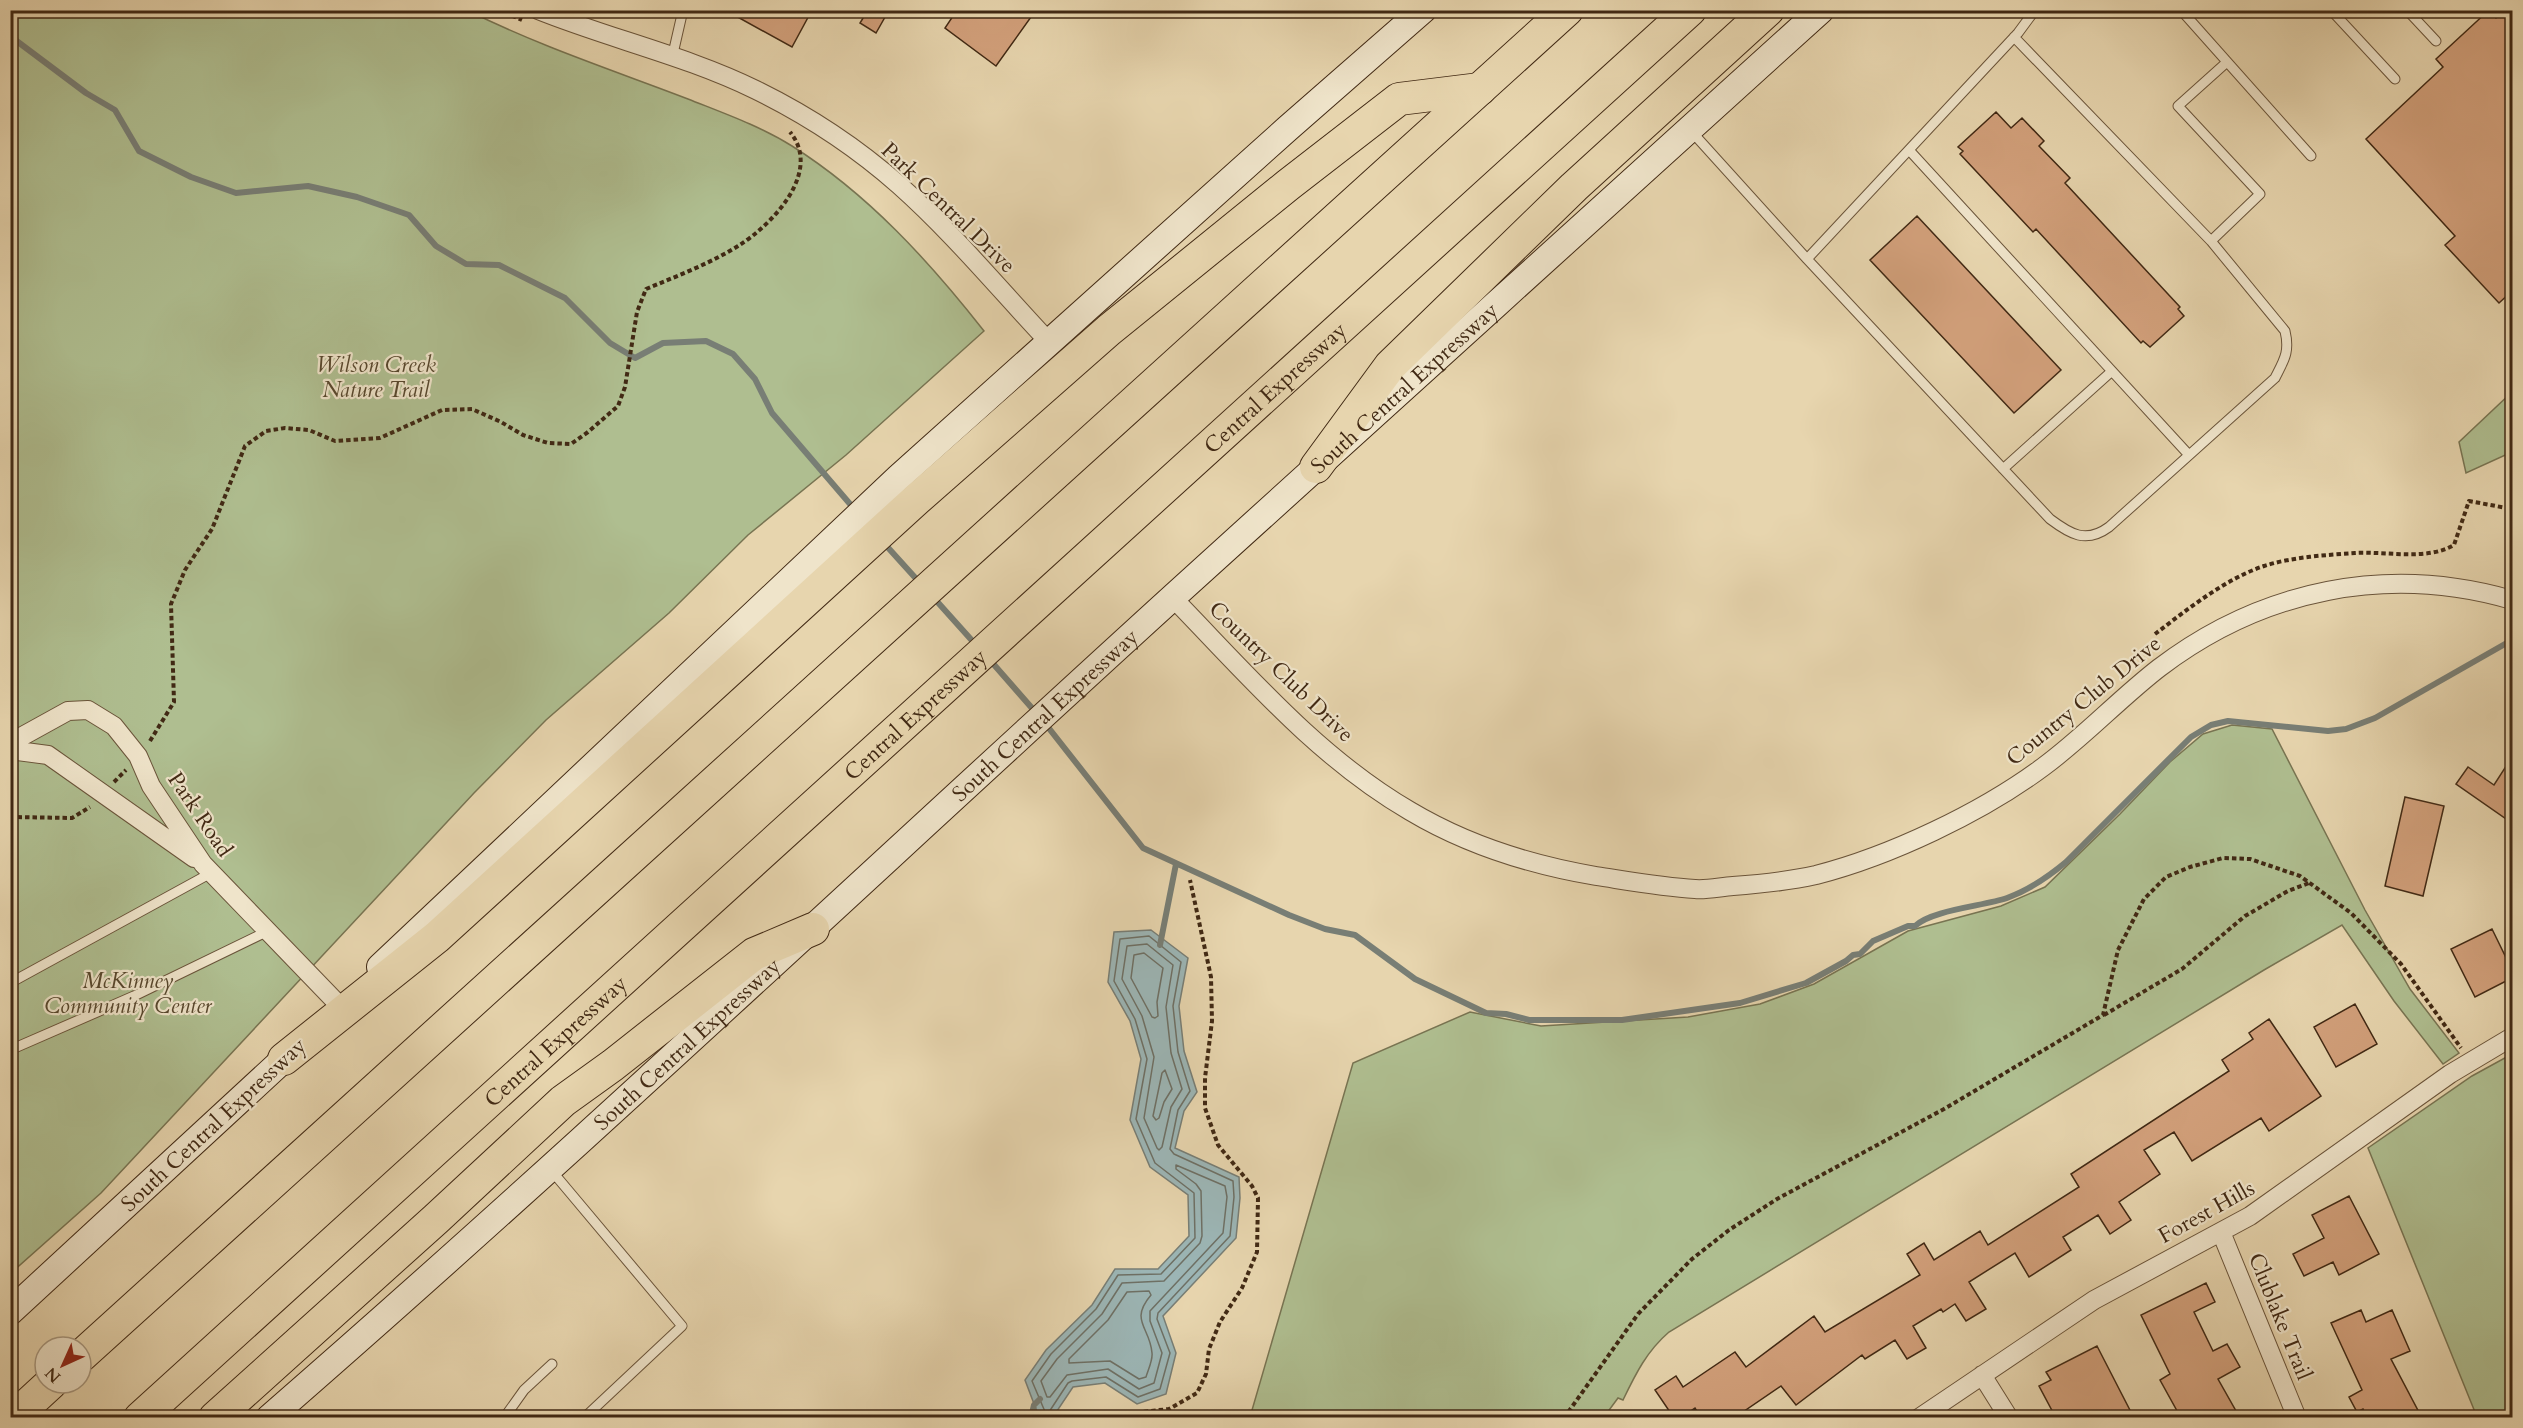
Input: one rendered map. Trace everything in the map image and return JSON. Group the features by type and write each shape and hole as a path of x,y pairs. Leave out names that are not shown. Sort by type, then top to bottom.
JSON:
{"highway":[{"path":"93,1345 1567,10"},
{"name":"Central Expressway","path":"140,1418 1690,10"},
{"path":"1316,467 1390,366 1574,187 1768,10"},
{"path":"284,1059 437,937 840,551 908,489 1109,330 1287,184 1399,99 1480,89"},
{"path":"215,1418 563,1101 613,1065 754,954 813,929"},
{"path":"13,1418 38,1395"}],"main road":[{"path":"908,489 1049,342 1423,10"},
{"name":"South Central Expressway","path":"269,1418 550,1168 1172,597 1821,10"},
{"name":"South Central Expressway","path":"10,1312 284,1059 339,1005 840,551"}],"street":[{"name":"Park Central Drive","path":"532,16 672,58 754,89 802,115 851,147 899,186 1049,342"},
{"name":"Country Club Drive","path":"1172,597 1293,722 1341,762 1408,810 1442,829 1540,865 1642,884 1698,889 1772,883 1817,874 1861,861 1946,824 2004,793 2045,766 2134,688 2185,649 2238,620 2278,604 2330,590 2384,583 2435,584 2480,591 2512,600"},
{"name":"Park Road","path":"10,743 68,711 88,710 114,726 138,756 151,786 207,868 339,1005"},
{"path":"10,750 48,755 207,868"},
{"name":"Forest Hills","path":"1919,1418 2094,1300 2221,1232 2277,1198 2469,1062 2512,1037"},
{"name":"Clublake Trail","path":"2221,1232 2297,1418"},
{"path":"1982,1375 2009,1418"}],"lane":[{"path":"672,58 683,10"},
{"path":"1807,259 2014,37 2035,10"},
{"path":"2181,10 2311,156"},
{"path":"2331,10 2395,79"},
{"path":"2407,10 2436,41"},
{"path":"1690,130 1807,259 2056,524 2077,535 2093,537 2109,527 2275,378 2285,358 2288,345 2285,331 2211,241 2014,37"},
{"path":"2211,241 2260,194 2178,106 2227,62"},
{"path":"1909,150 2189,455"},
{"path":"2003,469 2112,371"},
{"path":"10,983 207,868"},
{"path":"10,1050 134,996 268,931"},
{"path":"550,1168 682,1326 584,1418"},
{"path":"504,1418 524,1390 552,1364"}],"path":[{"path":"498,10 532,16"},
{"path":"10,817 72,818 90,807 153,738 174,702 171,604 185,570 212,529 245,446 266,431 285,428 309,430 335,441 380,438 442,410 472,409 523,435 548,443 571,444 618,406 625,387 636,312 646,289 739,245 770,219 794,190 802,163 792,133 784,127"},
{"path":"2155,634 2238,578 2265,566 2355,553 2424,553 2446,550 2454,545 2469,501 2512,509"},
{"path":"2103,1015 2107,1002 2108,984 2118,950 2144,899 2166,877 2190,867 2223,858 2250,859 2284,869 2309,883 2351,913 2402,964 2469,1062"},
{"path":"1115,1418 1122,1414 1169,1409 1197,1392 1206,1374 1209,1349 1220,1322 1242,1288 1257,1252 1258,1198 1252,1186 1218,1145 1205,1108 1205,1077 1213,994 1190,880"},
{"path":"1564,1418 1638,1314 1692,1259 1729,1230 1777,1199 1944,1109 2182,969 2245,916 2288,891 2309,883"}],"green space":[{"name":"Wilson Creek Nature Trail","path":"11,11 469,11 550,47 741,120 792,146 846,185 896,230 984,331 846,455 748,535 669,613 546,720 474,793 101,1193 11,1273"},
{"path":"2512,392 2512,452 2466,473 2459,442"},
{"path":"2232,725 2272,729 2365,910 2410,989 2459,1053 2443,1064 2394,1001 2342,925 2264,970 1669,1332 1648,1355 1623,1400 1618,1398 1604,1417 1250,1417 1353,1063 1470,1012 1541,1026 1688,1017 1760,1004 1814,984 1908,931 2001,906 2045,887 2170,762 2203,734"},
{"path":"2512,1054 2512,1417 2477,1417 2368,1148 2472,1076"}],"water":[{"path":"1151,930 1188,958 1179,1006 1184,1051 1197,1092 1184,1111 1175,1148 1239,1177 1240,1198 1236,1238 1163,1316 1176,1353 1166,1394 1137,1404 1105,1383 1073,1387 1053,1417 1039,1417 1025,1380 1046,1350 1092,1305 1115,1269 1158,1269 1189,1236 1188,1195 1150,1167 1130,1120 1141,1059 1130,1021 1108,982 1114,932"}],"building":[{"path":"725,10 812,10 792,47"},
{"path":"868,10 889,10 876,33 860,23"},
{"path":"957,10 1036,10 996,66 945,28"},
{"path":"2489,10 2496,18 2504,10 2512,10 2512,291 2499,303 2445,245 2455,236 2366,139 2443,67 2436,59"},
{"path":"1996,112 2011,128 2022,118 2044,141 2039,146 2070,178 2065,183 2180,307 2178,309 2184,316 2150,347 2143,341 2141,343 2036,229 2033,232 1960,154 1963,151 1958,147"},
{"path":"1917,216 2061,370 2014,413 1870,260"},
{"path":"2512,757 2512,823 2456,784 2468,767 2494,785"},
{"path":"2405,797 2444,806 2423,896 2385,886"},
{"path":"2492,929 2512,970 2512,978 2475,997 2451,949"},
{"path":"2355,1004 2377,1044 2336,1067 2314,1027"},
{"path":"2269,1019 2321,1096 2269,1131 2261,1118 2192,1161 2174,1132 2144,1150 2160,1174 2119,1202 2131,1220 2110,1234 2098,1215 2063,1237 2071,1250 2029,1277 2015,1253 1969,1282 1986,1309 1966,1321 1955,1304 1943,1312 1941,1309 1913,1326 1926,1348 1907,1359 1895,1340 1865,1359 1862,1355 1796,1405 1781,1386 1734,1418 1701,1418 1695,1408 1680,1418 1674,1418 1655,1390 1676,1376 1683,1387 1735,1352 1746,1367 1814,1316 1825,1332 1920,1275 1907,1254 1924,1243 1934,1260 1980,1231 1988,1245 2079,1187 2071,1174 2229,1071 2222,1060 2253,1039 2249,1033"},
{"path":"2349,1196 2379,1254 2339,1275 2333,1262 2304,1276 2293,1254 2324,1238 2312,1215"},
{"path":"2206,1283 2215,1302 2194,1312 2213,1351 2227,1344 2240,1367 2218,1379 2240,1418 2181,1418 2160,1380 2170,1374 2141,1315"},
{"path":"2361,1310 2366,1322 2392,1310 2410,1351 2391,1359 2422,1418 2367,1418 2363,1409 2357,1412 2349,1397 2362,1390 2331,1323"},
{"path":"2097,1346 2134,1418 2056,1418 2039,1386 2051,1380 2046,1372"}],"waterway":[{"path":"10,36 86,93 115,110 139,151 191,177 236,193 308,186 357,197 409,215 436,246 466,264 499,265 565,298 610,343 635,358 663,343 706,341 733,354 755,379 772,413 856,511"},
{"path":"882,541 920,583"},
{"path":"933,597 976,645"},
{"path":"1044,722 1143,848 1289,915 1325,929 1355,935 1415,979 1486,1013 1506,1014 1529,1020 1622,1020 1740,1003 1806,983 1853,955 1860,954 1873,941 1908,926 1915,926 1945,912 1997,901 2023,891 2066,862 2191,737 2211,725 2228,721 2328,731 2346,729 2375,718 2512,640"},
{"path":"989,659 1038,715"},
{"path":"1160,945 1176,864"},
{"path":"1031,1418 1034,1405 1040,1399"}],"park label":[{"name":"McKinney Community Center","path":"128,992"}]}
